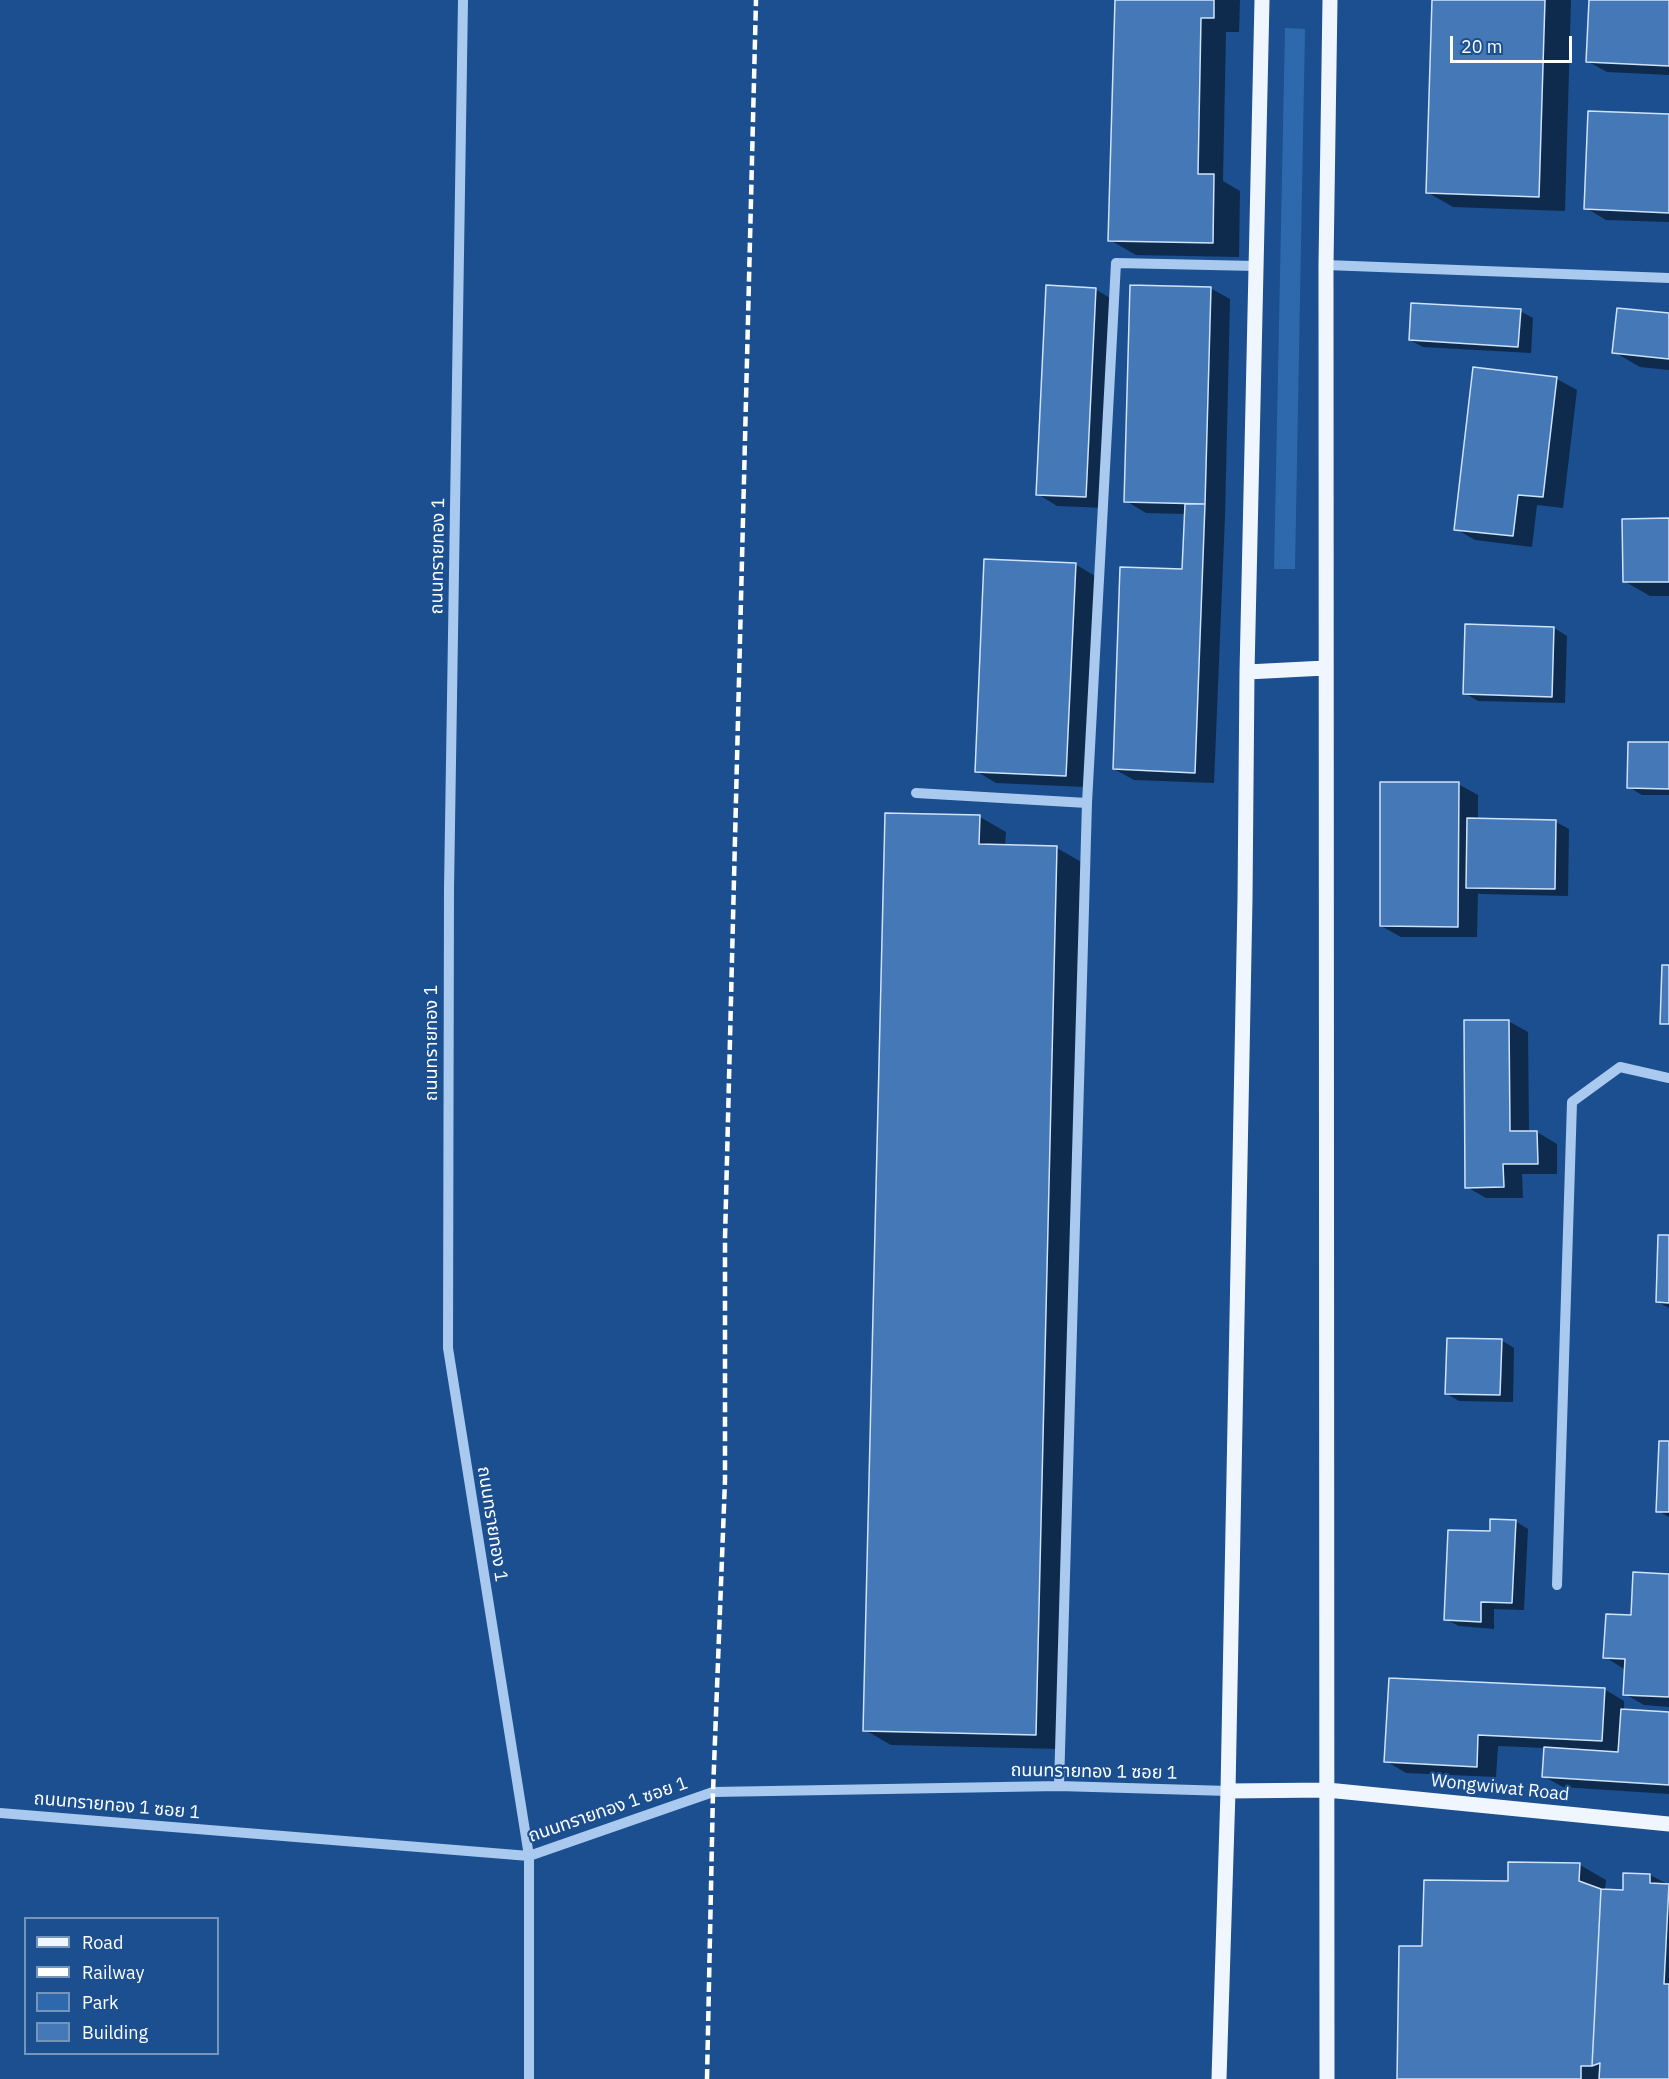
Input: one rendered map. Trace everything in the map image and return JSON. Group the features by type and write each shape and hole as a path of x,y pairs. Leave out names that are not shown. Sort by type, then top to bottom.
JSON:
{"main road":[{"path":"1219,2079 1228,1791 1245,899 1247,672 1262,0"},
{"path":"1327,2079 1325,668 1326,264 1330,0"},
{"path":"1247,672 1325,668"},
{"name":"Wongwiwat Road","path":"1228,1791 1327,1790 1669,1824"}],"street":[{"name":"ถนนทรายทอง 1","path":"463,0 449,889 448,1348 529,1856 529,2079"},
{"path":"1059,1786 1087,803 1116,263 1256,266"},
{"path":"1326,264 1669,278"},
{"path":"916,793 1087,803"},
{"path":"1557,1585 1572,1102 1620,1067 1669,1078"},
{"name":"ถนนทรายทอง 1 ซอย 1","path":"0,1813 529,1856 713,1792 1059,1786 1228,1791"}],"green space":[{"path":"1285,28 1305,29 1295,569 1274,569"}],"building":[{"path":"1115,0 1214,0 1214,18 1201,18 1198,174 1214,174 1213,243 1108,241"},
{"path":"1432,0 1545,0 1539,197 1426,193"},
{"path":"1589,0 1669,0 1669,66 1586,62"},
{"path":"1588,111 1669,114 1669,213 1584,209"},
{"path":"1046,285 1096,288 1086,497 1036,495"},
{"path":"1130,285 1211,287 1205,504 1124,502"},
{"path":"1411,303 1521,309 1518,347 1409,340"},
{"path":"1617,308 1669,313 1669,359 1612,353"},
{"path":"1473,367 1557,377 1543,497 1518,495 1513,536 1454,530"},
{"path":"1185,504 1205,504 1195,773 1113,769 1120,567 1182,569"},
{"path":"1669,518 1669,582 1623,582 1622,519"},
{"path":"984,559 1076,563 1066,776 975,772"},
{"path":"1465,624 1554,627 1552,697 1463,694"},
{"path":"1628,742 1669,742 1669,789 1627,788"},
{"path":"1380,782 1459,782 1458,927 1380,926"},
{"path":"885,813 980,815 979,844 1057,846 1036,1735 863,1731"},
{"path":"1467,818 1556,820 1555,889 1466,888"},
{"path":"1662,965 1669,965 1669,1024 1660,1024"},
{"path":"1464,1020 1509,1020 1510,1131 1537,1131 1538,1164 1503,1164 1504,1187 1465,1188"},
{"path":"1658,1235 1669,1235 1669,1303 1656,1302"},
{"path":"1447,1338 1502,1339 1500,1395 1445,1394"},
{"path":"1659,1441 1669,1441 1669,1512 1656,1512"},
{"path":"1490,1519 1516,1520 1512,1603 1481,1602 1481,1622 1444,1620 1448,1530 1490,1531"},
{"path":"1633,1572 1669,1574 1669,1697 1623,1695 1625,1659 1603,1658 1606,1614 1631,1615"},
{"path":"1389,1678 1605,1688 1602,1741 1478,1735 1477,1767 1384,1762"},
{"path":"1621,1709 1669,1712 1669,1785 1542,1777 1544,1747 1618,1752"},
{"path":"1508,1862 1580,1863 1579,1881 1601,1889 1592,2066 1581,2066 1581,2079 1397,2079 1399,1946 1422,1946 1424,1880 1508,1881"},
{"path":"1623,1873 1650,1874 1650,1883 1669,1884 1664,1984 1669,1984 1669,2079 1599,2079 1600,2063 1592,2066 1601,1889 1623,1890"}],"railway":[{"path":"707,2079 713,1792 725,1480 725,1239 756,0"}]}
